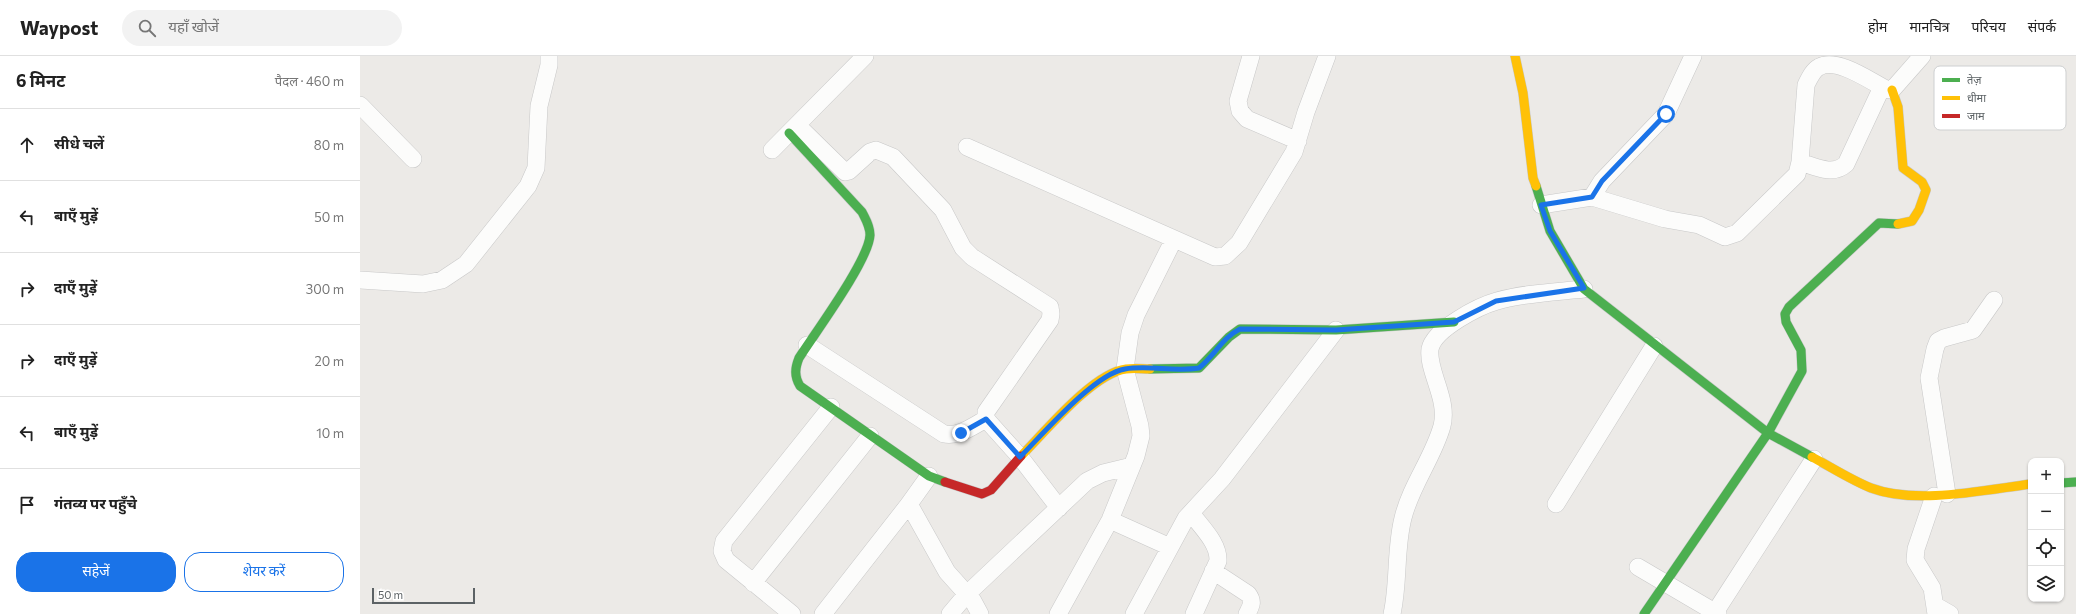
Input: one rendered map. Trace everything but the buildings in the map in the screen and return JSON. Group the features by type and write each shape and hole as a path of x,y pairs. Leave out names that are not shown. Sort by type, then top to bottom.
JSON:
{"street":[{"path":"360,280 423,284 442,280 466,264 528,186 536,168 539,106 549,64 549,56"},
{"path":"772,150 865,56"},
{"path":"1251,56 1238,101 1240,111 1246,119 1298,141"},
{"path":"967,147 1215,257 1225,256 1239,243 1294,152 1306,112 1327,56"},
{"path":"1515,56 1523,93 1533,178 1541,205 1550,231 1584,288 1654,346 1768,433 1814,459 1871,488 1896,495 1940,495 2028,484"},
{"path":"1592,197 1602,181 1666,114 1693,56"},
{"path":"1800,162 1832,171 1839,170 1846,164 1887,88 1922,56"},
{"path":"1541,205 1592,197 1665,219 1699,225 1725,237 1736,233 1797,174 1800,162 1806,85 1811,75 1819,67 1829,65 1848,68 1887,88 1898,107 1903,168 1906,173 1920,181 1925,186 1927,191 1916,219 1908,224 1879,223 1789,307 1786,314 1786,322 1801,350 1802,371 1768,433 1644,614"},
{"path":"360,105 413,158"},
{"path":"793,129 862,212 870,228 870,237 867,248 859,265 799,358 794,371 796,379 800,386 929,476 982,494 991,490 1020,457 1091,386 1108,375 1124,369 1199,368 1208,360 1231,333 1240,329 1336,330 1454,322"},
{"path":"793,129 845,172 849,171 870,152 876,150 893,157 943,210 963,248 972,257 1050,307 1050,320 986,412 986,419 1020,457 1059,508"},
{"path":"1061,613 1110,520 1132,466 1141,436 1140,426 1124,369 1130,333 1136,315 1174,239"},
{"path":"1392,614 1402,519 1442,424 1443,409 1430,358 1430,348 1436,336 1454,322 1496,301 1584,288"},
{"path":"1941,611 1932,588 1914,560 1916,548 1940,495 1929,378 1934,349 1938,341 1973,330 1994,300"},
{"path":"1134,614 1170,547 1191,513 1222,479 1336,330"},
{"path":"807,345 944,434 952,436 961,433 986,419"},
{"path":"1556,504 1654,346"},
{"path":"792,614 726,560 722,551 724,541 831,407"},
{"path":"754,583 870,436"},
{"path":"1638,567 1716,613 1814,459"},
{"path":"950,614 966,595 1095,476 1132,466"},
{"path":"824,614 929,476"},
{"path":"2064,483 2076,482"},
{"path":"909,504 947,572 972,601 980,614"},
{"path":"1191,513 1214,544 1218,555 1213,571 1194,614"},
{"path":"1110,520 1170,547"},
{"path":"1213,571 1248,594 1252,599 1252,603 1247,614"}],"traffic: fast":[{"path":"789,133 862,212 869,226 870,232 867,246 861,261 828,315 799,358 796,372 798,382 800,386 929,476 945,482"},
{"path":"1536,186 1550,231 1584,289 1768,433 1812,457"},
{"path":"1644,614 1768,433 1802,371 1801,350 1786,322 1785,314 1789,307 1879,223 1898,224"},
{"path":"1150,369 1199,368 1229,337 1240,329 1336,330 1454,322"},
{"path":"2064,483 2076,482"}],"traffic: slow":[{"path":"1515,56 1523,93 1533,178 1536,186"},
{"path":"1892,90 1898,107 1903,168 1922,182 1926,190 1919,210 1912,221 1898,224"},
{"path":"1021,456 1070,405 1099,381 1113,373 1126,369 1150,369"},
{"path":"1812,457 1864,485 1889,493 1929,496 1950,495 2028,484"}],"traffic: jam":[{"path":"945,482 982,494 991,490 1021,456"}],"route":[{"path":"961,433 986,419 1020,457 1091,386 1108,375 1124,369 1199,368 1208,360 1231,333 1240,329 1336,330 1454,322 1496,301 1584,288 1568,264 1550,231 1541,205 1592,197 1602,181 1666,114"}]}
